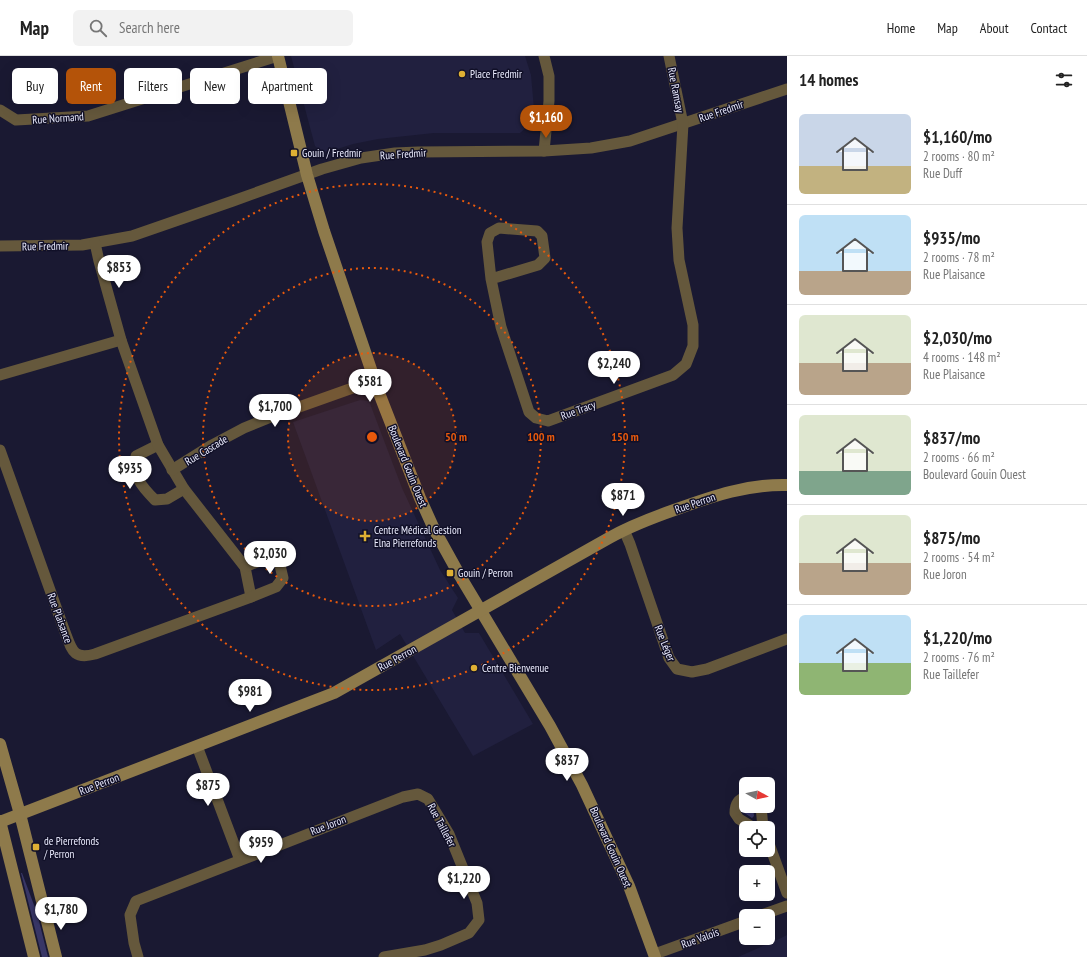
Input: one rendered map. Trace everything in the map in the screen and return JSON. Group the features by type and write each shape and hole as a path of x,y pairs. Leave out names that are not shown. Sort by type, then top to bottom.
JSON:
{"street":[{"name":"Rue Normand","path":"0,110 16,120 88,116 278,56"},
{"name":"Boulevard Gouin Ouest","path":"278,56 308,175 328,244 375,380 424,509 480,611 536,702 582,785 628,886 655,955"},
{"path":"544,56 549,76 549,101 544,151"},
{"name":"Rue Ramsay","path":"669,56 683,124"},
{"name":"Rue Fredmir","path":"0,246 71,246 132,236 322,169 353,160 396,153 544,151 591,148 622,142 683,124 787,89"},
{"name":"Rue Tracy","path":"491,279 538,265 545,258 542,236 537,231 499,228 490,233 487,242 491,279 500,327 529,412 536,418 548,421 673,375 686,364 693,346 693,325 680,260 677,228 683,124"},
{"path":"95,243 121,340 158,445 184,489 245,567 251,597"},
{"path":"0,375 121,340"},
{"name":"Rue Cascade","path":"172,470 212,445 271,416 375,380"},
{"path":"158,445 136,456 134,468 140,484 155,500 167,499 184,489"},
{"name":"Rue Plaisance","path":"0,450 65,632 72,649 78,656 85,657 101,652 276,588 283,578 279,561 269,557 245,567"},
{"name":"Rue Perron","path":"0,822 334,693 624,530 660,515 730,491 767,484 787,484"},
{"name":"Rue Léger","path":"624,530 669,658 677,669 692,672 707,669 787,639"},
{"path":"0,744 20,814 56,957"},
{"path":"197,746 240,860"},
{"name":"Rue Joron","path":"138,957 134,943 130,915 136,901 403,796 418,794"},
{"name":"Rue Taillefer","path":"384,957 424,950 441,945 469,933 479,920 477,903 449,834 428,799 418,794"},
{"path":"739,801 737,803 735,813 742,821"},
{"path":"0,822 34,957"},
{"path":"774,857 787,893"},
{"path":"775,910 787,906"},
{"name":"Rue Valois","path":"655,955 739,924"}],"shaded area":[{"path":"291,56 525,56 531,75 534,109 530,124 520,133 434,133 378,139 322,152 315,146 304,104 327,104 327,68 294,68"},
{"path":"360,400 369,401 402,488 440,570 458,598 452,610 465,633 479,633 533,724 473,756 400,634 376,650 293,422"},
{"path":"744,813 754,813 754,816 752,818"},
{"path":"21,873 37,913 48,957 42,957"},
{"path":"787,935 787,957 738,957 765,945 775,945 775,941"}],"place":[{"name":"Place Fredmir","path":"462,74"},
{"name":"Gouin / Fredmir","path":"294,153"},
{"name":"Centre Médical Gestion Elna Pierrefonds","path":"365,536"},
{"name":"Gouin / Perron","path":"450,573"},
{"name":"Centre Bienvenue","path":"474,668"},
{"name":"de Pierrefonds / Perron","path":"36,847"}]}
